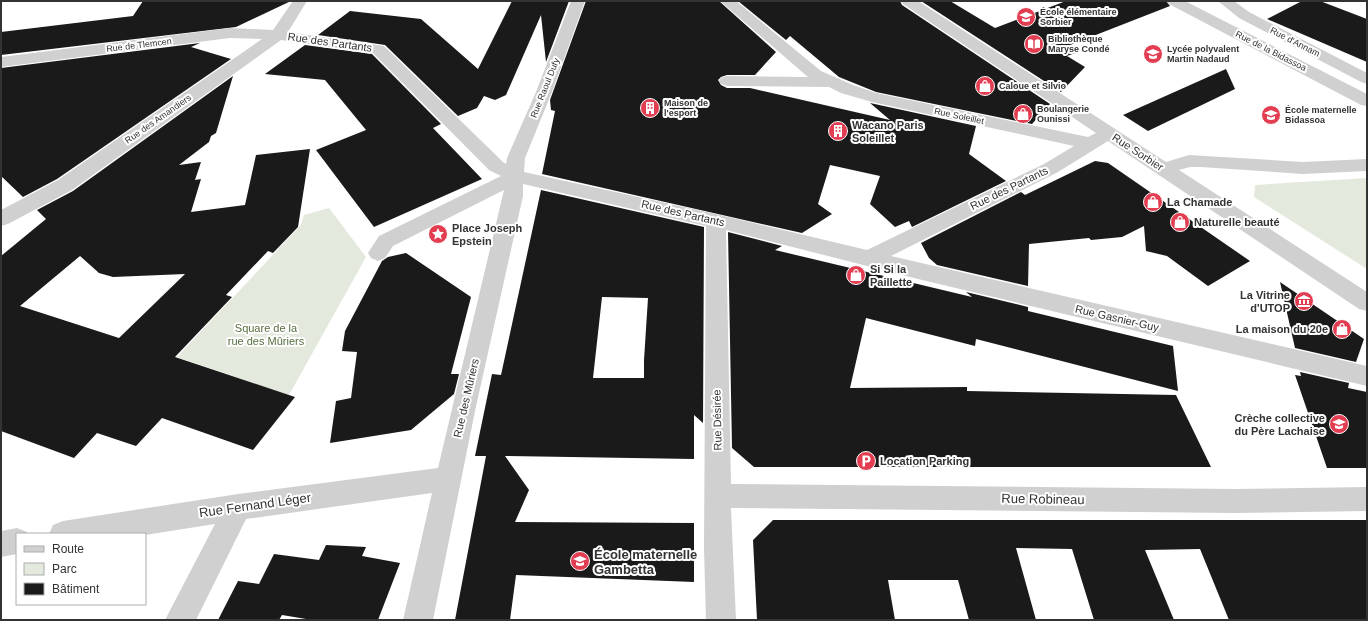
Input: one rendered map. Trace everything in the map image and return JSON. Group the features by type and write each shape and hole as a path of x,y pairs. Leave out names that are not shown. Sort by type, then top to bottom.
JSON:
{"street":[{"name":"Rue des Amandiers","path":"1,219 65,185 278,35 300,1"},
{"name":"Rue Raoul Dufy","path":"516,176 516,158 544,92 578,1"},
{"name":"Rue Soleillet","path":"727,1 815,74 830,82 872,97 1089,143"},
{"name":"Rue Sorbier","path":"908,1 1367,303"},
{"name":"Rue de la Bidassoa","path":"1174,1 1367,101"},
{"name":"Rue d'Annam","path":"1225,1 1244,15 1367,79"},
{"name":"Rue de Tlemcen","path":"1,62 230,33 278,35"},
{"name":"Rue des Partants","path":"278,35 371,48 382,52 496,166 516,176 716,221 869,258 1051,168 1108,132"},
{"name":"Rue Soleillet","path":"726,81 830,82"},
{"path":"1164,169 1189,161 1201,160 1303,168 1367,165"},
{"path":"378,253 386,241 516,176"},
{"name":"Rue des Mûriers","path":"418,620 448,479 513,196 516,176"},
{"name":"Rue Désirée","path":"716,221 718,496 721,620"},
{"name":"Rue Gasnier-Guy","path":"869,258 922,272 1367,376"},
{"name":"Rue Fernand Léger","path":"69,533 238,507 448,479"},
{"name":"Rue Robineau","path":"718,496 1227,501 1367,499"},
{"path":"180,620 238,507"},
{"path":"1,544 16,541"}],"green space":[{"path":"1367,178 1367,269 1254,197 1255,185"},
{"name":"Square de la rue des Mûriers","path":"329,208 366,257 289,395 177,357 301,225 304,215"}],"building":[{"path":"143,1 291,1 236,27 1,55 1,32 133,16"},
{"path":"512,1 569,1 546,62 541,15 506,95 495,100 484,96 477,108 458,116 385,45 318,35 350,11 421,19 478,69"},
{"path":"586,1 719,1 776,52 755,75 727,75 718,80 721,85 727,88 750,88 890,120 870,103 976,126 969,154 1006,181 912,227 909,221 895,227 870,204 880,176 830,165 818,204 832,214 802,233 542,174 555,111 551,110 550,100"},
{"path":"738,1 900,1 902,5 1050,104 1032,124 876,92 839,77 790,36 786,40"},
{"path":"921,1 950,1 995,28 1066,1 1166,1 1170,6 1065,47 1075,53 1067,56 1085,67 1061,92"},
{"path":"1302,1 1320,1 1367,19 1367,62 1267,19"},
{"path":"200,43 191,47 231,59 57,179 23,197 1,176 1,68"},
{"path":"305,45 372,54 441,124 433,128 482,179 374,227 316,150 366,130 325,80 265,74"},
{"path":"1226,69 1235,89 1148,131 1123,115"},
{"path":"233,76 216,133 211,136 209,142 179,165 201,162 195,180 201,179 191,212 245,205 256,155 310,149 298,227 273,253 268,251 226,295 232,297 175,357 295,397 253,450 162,418 136,446 97,433 74,458 1,431 1,256 46,219 37,210 73,191","holes":["80,256 99,273 113,277 185,274 119,338 20,306"]},
{"path":"1095,161 1108,163 1250,261 1208,286 1167,256 1146,251 1144,226 1122,237 1091,240 1089,238 1029,244 1028,286 937,265 929,258 921,243 1021,192 1025,195"},
{"path":"541,190 704,227 703,423 694,415 694,459 505,456 529,490 515,522 694,523 694,582 516,575 510,620 455,620 486,456 475,456 492,374 501,375","holes":["602,297 648,298 644,378 593,378"]},
{"path":"728,232 782,246 775,250 972,297 966,292 1028,307 1028,311 1173,346 1178,391 976,339 975,346 866,318 850,388 967,387 967,391 1176,395 1211,467 754,467 732,448"},
{"path":"406,253 471,297 451,374 459,374 454,394 411,430 330,443 336,401 351,398 357,352 342,351 345,331 382,261 388,257"},
{"path":"1280,282 1364,339 1356,362 1295,348"},
{"name":"Crèche collective du Père Lachaise","path":"1300,372 1349,383 1348,388 1367,392 1367,468 1327,468 1295,375 1301,376"},
{"path":"773,520 1367,520 1367,620 1229,620 1200,549 1145,550 1174,620 1094,620 1072,549 1016,548 1036,620 969,620 958,580 888,580 895,620 757,620 753,540"},
{"path":"326,545 366,547 362,556 400,563 378,620 312,620 282,615 279,620 218,620 238,581 259,584 274,554 319,560"}],"place":[{"name":"École élémentaire Sorbier","path":"1026,17"},
{"name":"Bibliothèque Maryse Condé","path":"1034,44"},
{"name":"Lycée polyvalent Martin Nadaud","path":"1153,54"},
{"name":"Caloue et Silvio","path":"985,86"},
{"name":"Maison de l'esport","path":"650,108"},
{"name":"Boulangerie Ounissi","path":"1023,114"},
{"name":"École maternelle Bidassoa","path":"1271,115"},
{"name":"Wacano Paris Soleillet","path":"838,131"},
{"name":"La Chamade","path":"1153,202"},
{"name":"Naturelle beauté","path":"1180,222"},
{"name":"Place Joseph Epstein","path":"438,234"},
{"name":"Si Si la Paillette","path":"856,275"},
{"name":"La Vitrine d'UTOP","path":"1304,301"},
{"name":"La maison du 20e","path":"1342,329"},
{"name":"Crèche collective du Père Lachaise","path":"1339,424"},
{"name":"Location Parking","path":"866,461"},
{"name":"École maternelle Gambetta","path":"580,561"}]}
